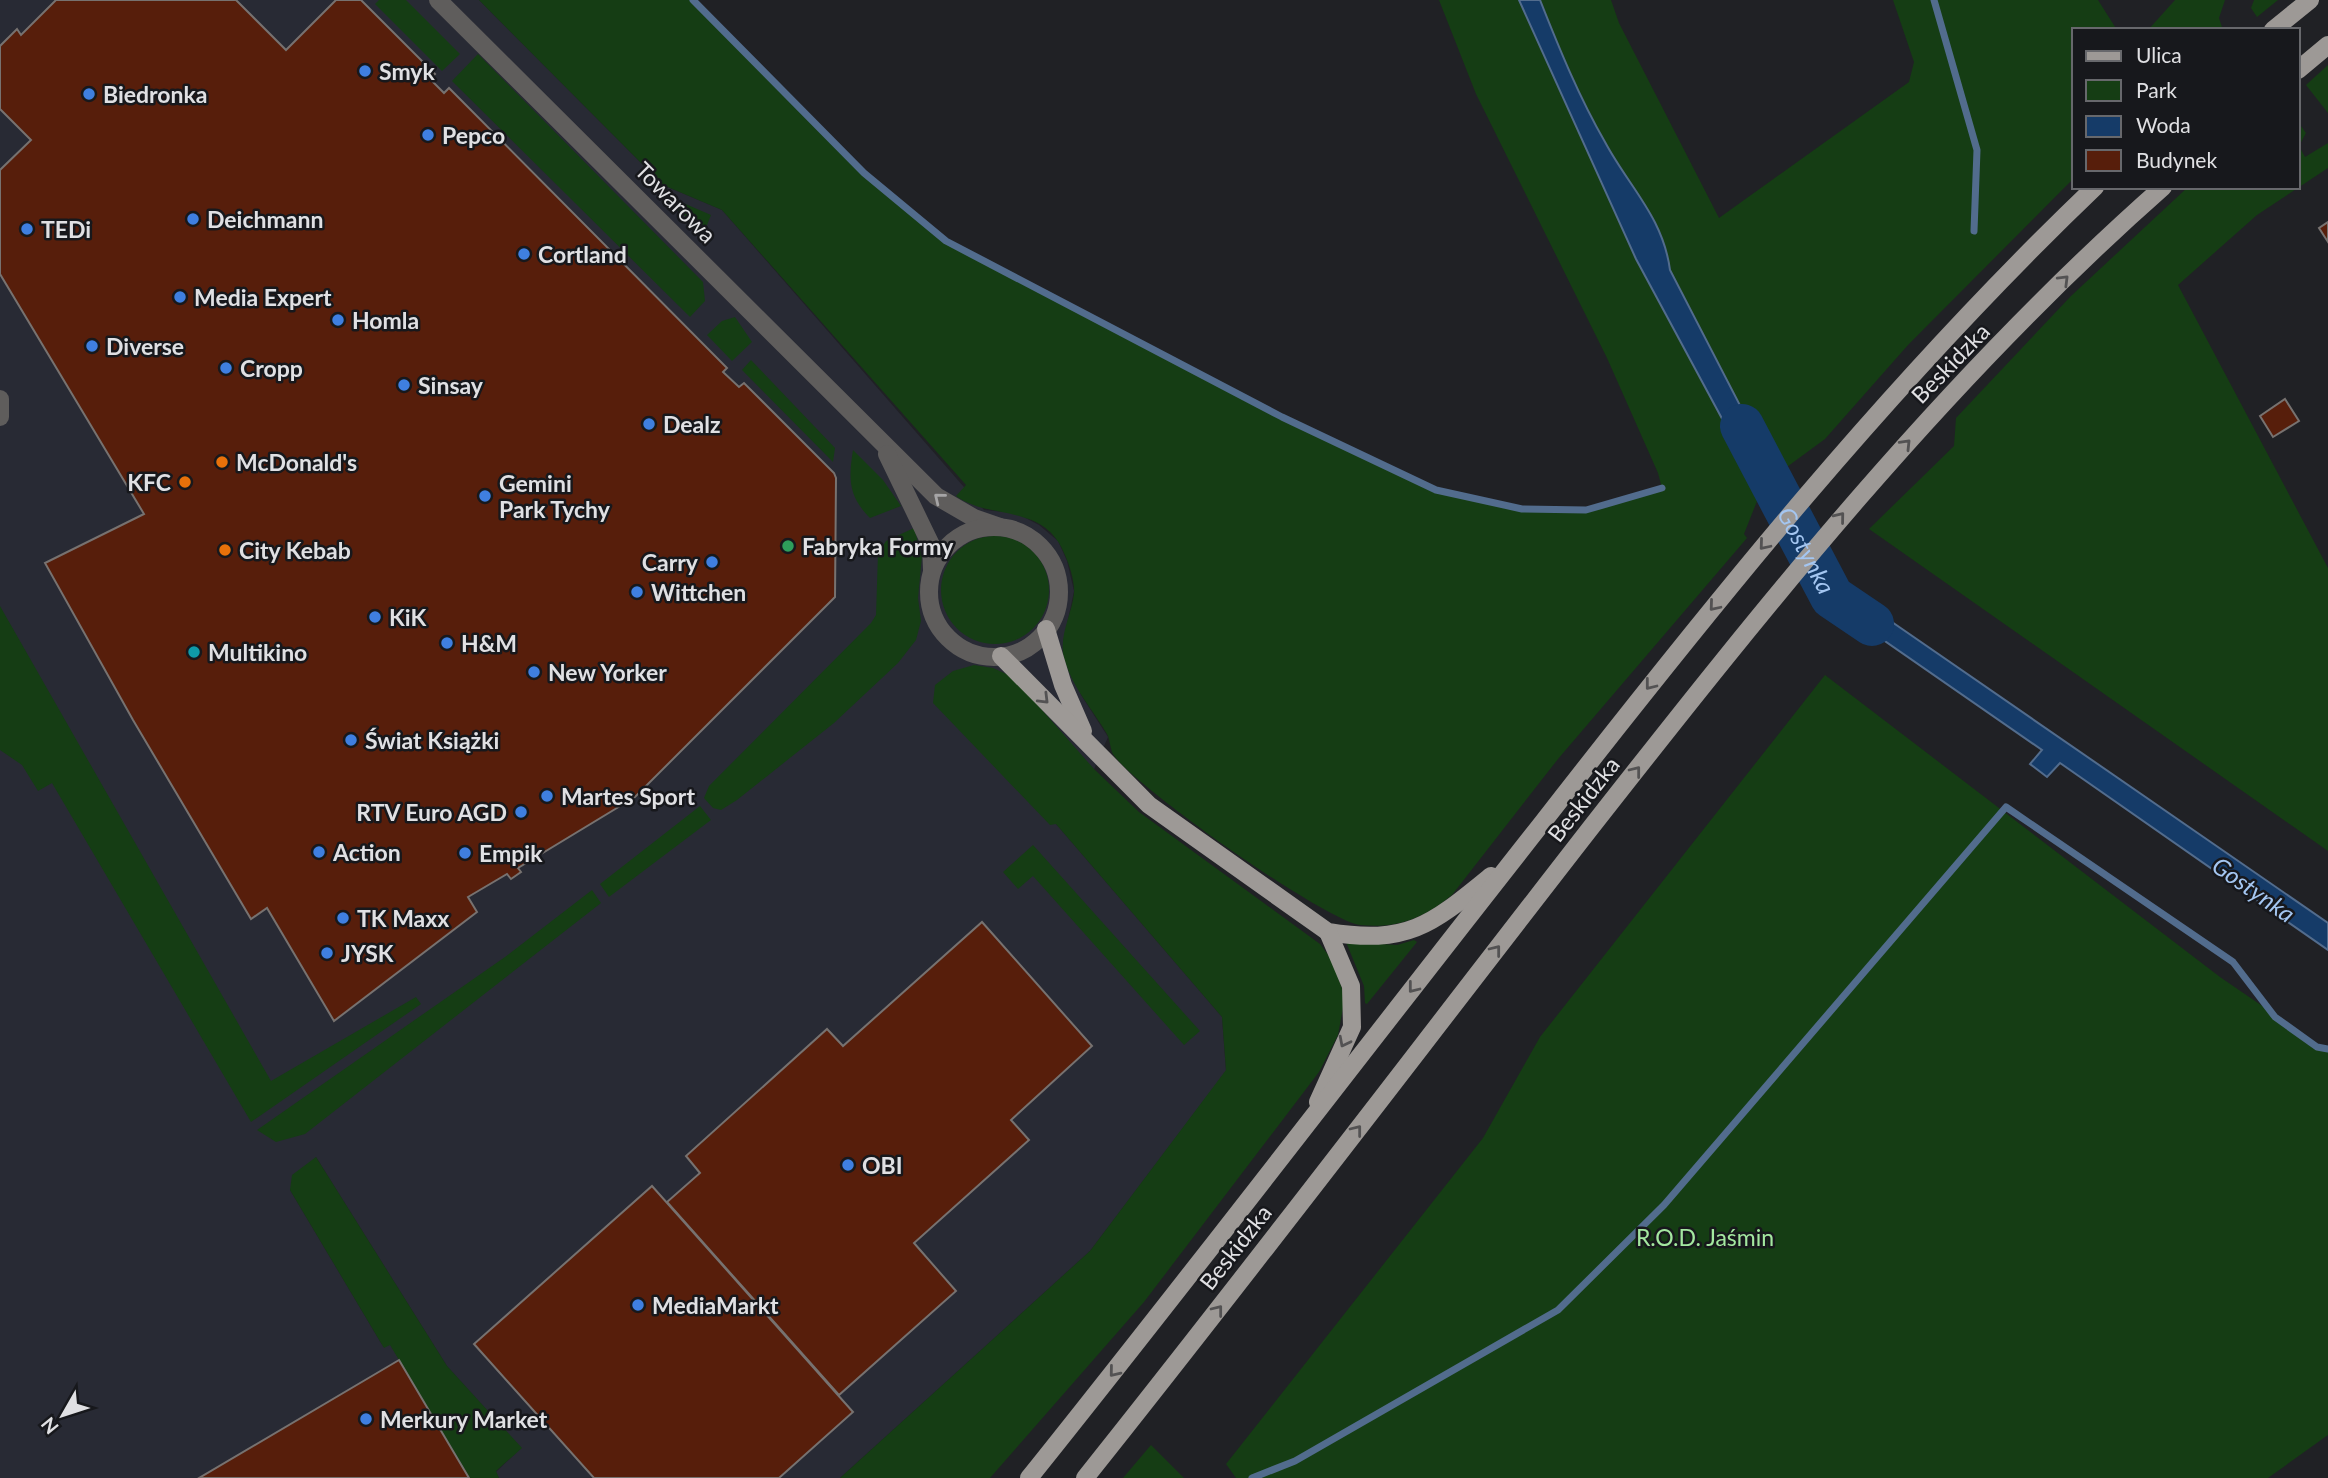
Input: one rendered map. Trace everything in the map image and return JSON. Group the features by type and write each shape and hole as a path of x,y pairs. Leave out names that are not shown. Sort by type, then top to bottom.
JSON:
{"main road":[{"path":"2276,28 2311,0"},
{"path":"2300,68 2328,45"},
{"name":"Beskidzka","path":"1029,1478 1515,857 1838,455 1950,332 2093,189"},
{"name":"Beskidzka","path":"1086,1478 1766,607 1859,494 2060,285 2161,189"},
{"path":"1046,629 1063,685 1087,741"},
{"path":"1001,656 1087,741 1119,777 1164,817 1328,932 1357,937 1393,936 1419,927 1451,908 1515,857"},
{"path":"1307,1126 1352,1027 1351,986 1328,932"}],"street":[{"name":"Towarowa","path":"438,0 943,502 1000,527"},
{"path":"0,399 0,417"},
{"name":"Towarowa","path":"879,439 931,545 932,570"},
{"path":"1000,527 1021,533 1039,545 1052,562 1059,600 1046,629 1037,641 1018,652 1001,656 976,655 957,646 942,631 931,612 928,591 932,570 942,551 959,536 979,528 1000,527"}],"shaded area":[{"path":"0,0 479,0 663,185 722,210 984,510 1016,513 1039,525 1058,541 1067,561 1074,591 1063,643 1081,695 1108,737 1082,797 1056,824 1222,1017 1226,1071 1090,1251 840,1478 499,1478 496,1472 521,1448 447,1366 316,1157 290,1190 381,1343 384,1347 390,1344 470,1478 0,1478"}],"green space":[{"path":"379,0 406,0 460,54 442,71 375,4"},
{"path":"479,0 691,0 864,173 946,241 1206,377 1436,490 1522,509 1586,510 1662,488 1658,473 1607,358 1476,94 1439,0 1519,0 1636,259 1761,491 1744,534 1747,538 1558,759 1452,895 1420,916 1398,923 1360,925 1340,918 1230,850 1128,770 1113,754 1107,734 1078,690 1065,661 1063,644 1074,587 1064,554 1049,531 1024,517 982,508 956,496 966,485 722,210 663,185"},
{"path":"1540,0 1611,0 1619,23 1719,218 1909,82 1914,62 1893,0 2098,0 2116,28 2072,28 2072,180 1908,345 1825,439 1776,475 1670,270 1660,235 1644,203 1614,158 1562,54"},
{"path":"2175,0 2225,0 2219,18 2222,28 2150,28"},
{"path":"2254,0 2278,0 2257,17 2251,8"},
{"path":"478,54 703,282 705,301 690,317 452,81"},
{"path":"2328,65 2328,113 2306,85"},
{"path":"2300,125 2306,133 2300,144"},
{"path":"2328,143 2328,168 2300,187 2300,148 2305,157"},
{"path":"2186,189 2296,189 2257,215 2178,285 2328,568 2328,851 1869,529 1954,446 1956,418 2071,296"},
{"path":"660,193 711,215 705,230 657,196"},
{"path":"735,317 752,342 732,361 707,335 722,321"},
{"path":"751,360 835,448 833,462 742,370"},
{"path":"853,450 883,480 901,506 870,518 863,510 852,487"},
{"path":"914,528 922,556 918,598 921,621 916,640 898,663 834,723 737,800 721,810 713,808 704,798 709,786 871,623 876,615 878,554 886,541"},
{"path":"995,536 1016,540 1033,552 1045,569 1049,590 1045,611 1033,628 1016,640 995,644 974,640 957,628 945,611 941,590 945,569 957,552 974,540"},
{"path":"0,606 271,1081 416,997 421,1004 251,1122 52,783 38,791 22,765 0,750"},
{"path":"974,665 993,668 1013,677 1094,769 1139,812 1320,944 1332,960 1345,997 1338,1035 1319,1072 1144,1302 990,1478 840,1478 1090,1251 1226,1070 1222,1017 1056,824 1050,825 933,703 935,685 953,671"},
{"name":"R.O.D. Jaśmin","path":"1825,675 2220,977 2328,1051 2328,1435 2268,1478 1236,1478 1226,1464 1483,1138 1540,1037"},
{"path":"700,806 711,820 609,897 600,884"},
{"path":"1033,845 1200,1031 1184,1045 1033,876 1018,889 1003,872"},
{"path":"592,890 601,903 305,1134 276,1142 257,1130 505,957"},
{"path":"1414,940 1417,942 1367,1004 1365,1003 1364,986 1346,942 1397,945"},
{"path":"316,1157 447,1366 522,1448 496,1471 499,1478 470,1478 390,1345 384,1348 290,1190 292,1175"},
{"path":"1151,1445 1184,1478 1123,1478"}],"water":[{"path":"1519,0 1540,0 1596,125 1653,218 1666,251 1670,270 1776,475 1761,491 1636,259"},
{"path":"1834,582 2328,923 2328,950 2060,763 2047,777 2030,764 2042,750 1820,596"}],"building":[{"name":"Gemini Park Tychy","path":"56,0 236,0 286,50 336,0 361,0 435,74 430,79 444,93 449,88 727,368 723,372 739,387 744,383 836,478 835,597 635,797 518,868 521,872 511,879 507,874 468,897 477,912 334,1021 267,908 251,919 133,720 45,563 144,514 0,274 0,170 31,140 0,109 0,46 17,29 21,35"},
{"path":"2328,222 2328,242 2319,228"},
{"path":"2285,399 2299,421 2273,437 2260,416"},
{"name":"OBI","path":"982,922 1092,1046 1011,1120 1029,1140 914,1243 956,1291 839,1395 667,1202 700,1173 686,1156 827,1029 843,1046"},
{"name":"MediaMarkt","path":"652,1186 853,1412 779,1478 594,1478 474,1344"},
{"name":"Merkury Market","path":"399,1360 469,1478 199,1478"}],"waterway":[{"path":"693,0 864,173 946,241 1282,417 1436,490 1522,509 1586,510 1662,488"},
{"path":"1934,0 1977,150 1974,231"},
{"name":"Gostynka","path":"1742,426 1832,597 1872,624"},
{"path":"1252,1478 1295,1461 1558,1310 1664,1205 2006,807 2233,962 2275,1017 2317,1047 2328,1049"}],"place":[{"name":"Smyk","path":"365,71"},
{"name":"Biedronka","path":"89,94"},
{"name":"Pepco","path":"428,135"},
{"name":"Deichmann","path":"193,219"},
{"name":"TEDi","path":"27,229"},
{"name":"Cortland","path":"524,254"},
{"name":"Media Expert","path":"180,297"},
{"name":"Homla","path":"338,320"},
{"name":"Diverse","path":"92,346"},
{"name":"Cropp","path":"226,368"},
{"name":"Sinsay","path":"404,385"},
{"name":"Dealz","path":"649,424"},
{"name":"McDonald's","path":"222,462"},
{"name":"KFC","path":"185,482"},
{"name":"Gemini Park Tychy","path":"485,496"},
{"name":"Fabryka Formy","path":"788,546"},
{"name":"City Kebab","path":"225,550"},
{"name":"Carry","path":"712,562"},
{"name":"Wittchen","path":"637,592"},
{"name":"KiK","path":"375,617"},
{"name":"H&M","path":"447,643"},
{"name":"Multikino","path":"194,652"},
{"name":"New Yorker","path":"534,672"},
{"name":"Świat Książki","path":"351,740"},
{"name":"Martes Sport","path":"547,796"},
{"name":"RTV Euro AGD","path":"521,812"},
{"name":"Action","path":"319,852"},
{"name":"Empik","path":"465,853"},
{"name":"TK Maxx","path":"343,918"},
{"name":"JYSK","path":"327,953"},
{"name":"OBI","path":"848,1165"},
{"name":"MediaMarkt","path":"638,1305"},
{"name":"Merkury Market","path":"366,1419"}]}
